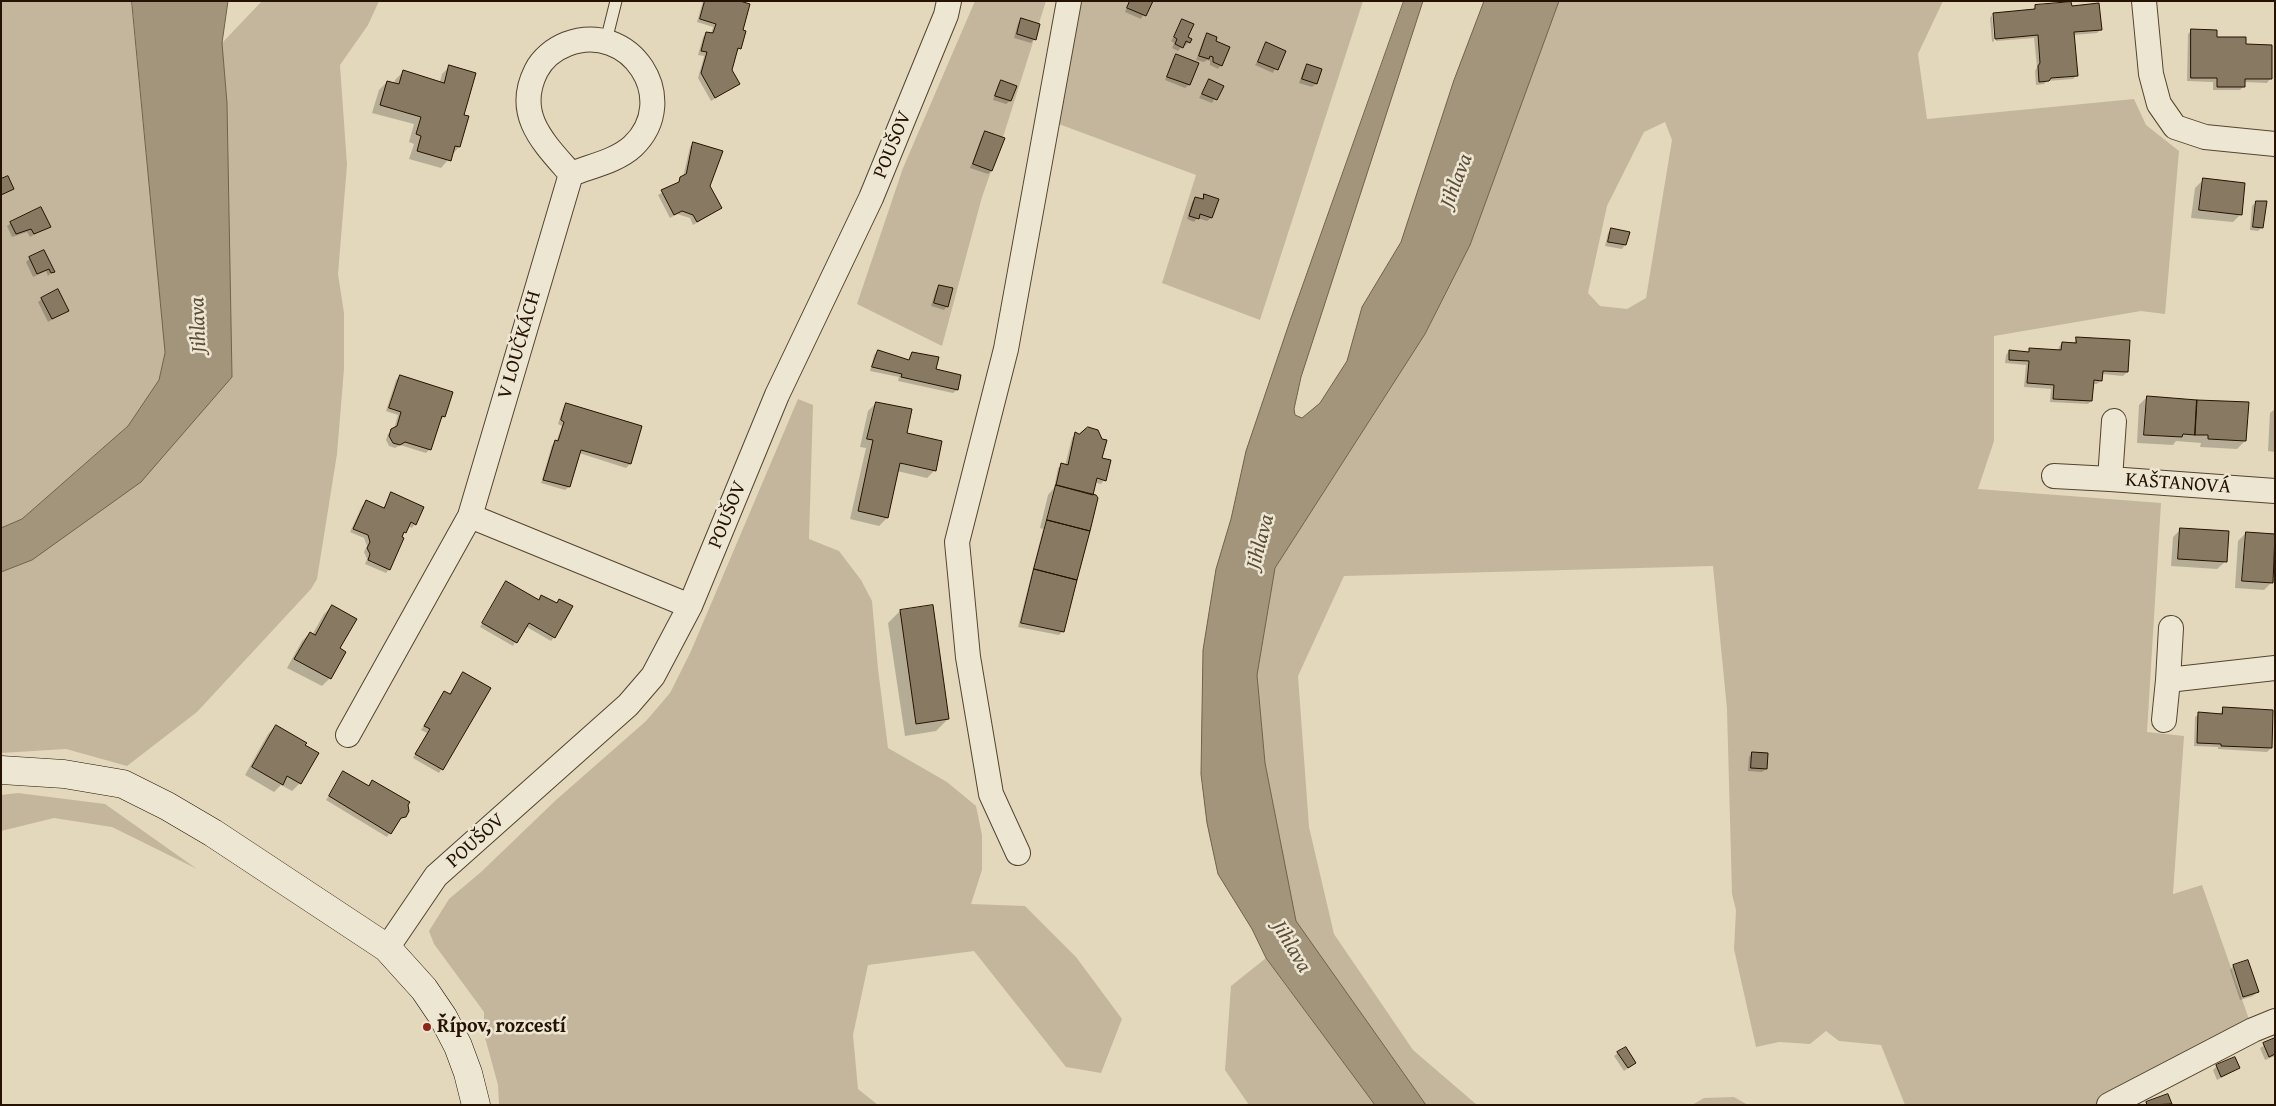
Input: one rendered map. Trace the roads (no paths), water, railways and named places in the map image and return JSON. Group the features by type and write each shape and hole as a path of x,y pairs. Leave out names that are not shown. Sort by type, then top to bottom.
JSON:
{"street":[{"path":"1018,852 991,794 968,657 957,542 1006,349 1069,1"},
{"path":"2144,1 2151,74 2159,104 2175,127 2205,137 2275,144"},
{"name":"POUŠOV","path":"387,948 436,876 628,705 653,676 690,606 777,395 871,198 949,6"},
{"path":"575,40 606,41 619,46 632,55 648,79 652,107 642,135 620,155 571,174 540,137 532,124 528,109 528,94 539,66 549,54 575,40"},
{"name":"V LOUČKÁCH","path":"348,735 470,516 571,174"},
{"name":"KAŠTANOVÁ","path":"2114,421 2110,480 2275,491"},
{"path":"2054,476 2110,480"},
{"path":"470,516 690,606"},
{"path":"2164,720 2171,628"},
{"path":"2168,680 2275,668"},
{"path":"1,770 64,774 123,784 167,806 213,834 387,948 424,989 443,1017 458,1046 468,1073 476,1105"},
{"path":"2109,1105 2244,1035 2275,1022"}],"lane":[{"path":"606,41 616,1"}],"water":[{"name":"Jihlava","path":"132,1 228,1 222,43 227,103 232,377 141,482 32,560 1,572 1,528 22,519 128,426 159,380 165,353"},
{"name":"Jihlava","path":"1404,1 1423,1 1301,377 1294,409 1295,415 1302,418 1320,403 1347,361 1362,307 1401,242 1454,80 1484,1 1559,1 1470,245 1425,334 1275,568 1257,675 1265,763 1296,921 1426,1105 1375,1105 1266,958 1252,929 1218,874 1207,823 1201,774 1203,650 1216,569 1231,519 1246,451 1290,321"}],"place":[{"name":"Řípov, rozcestí","path":"427,1027"}]}
